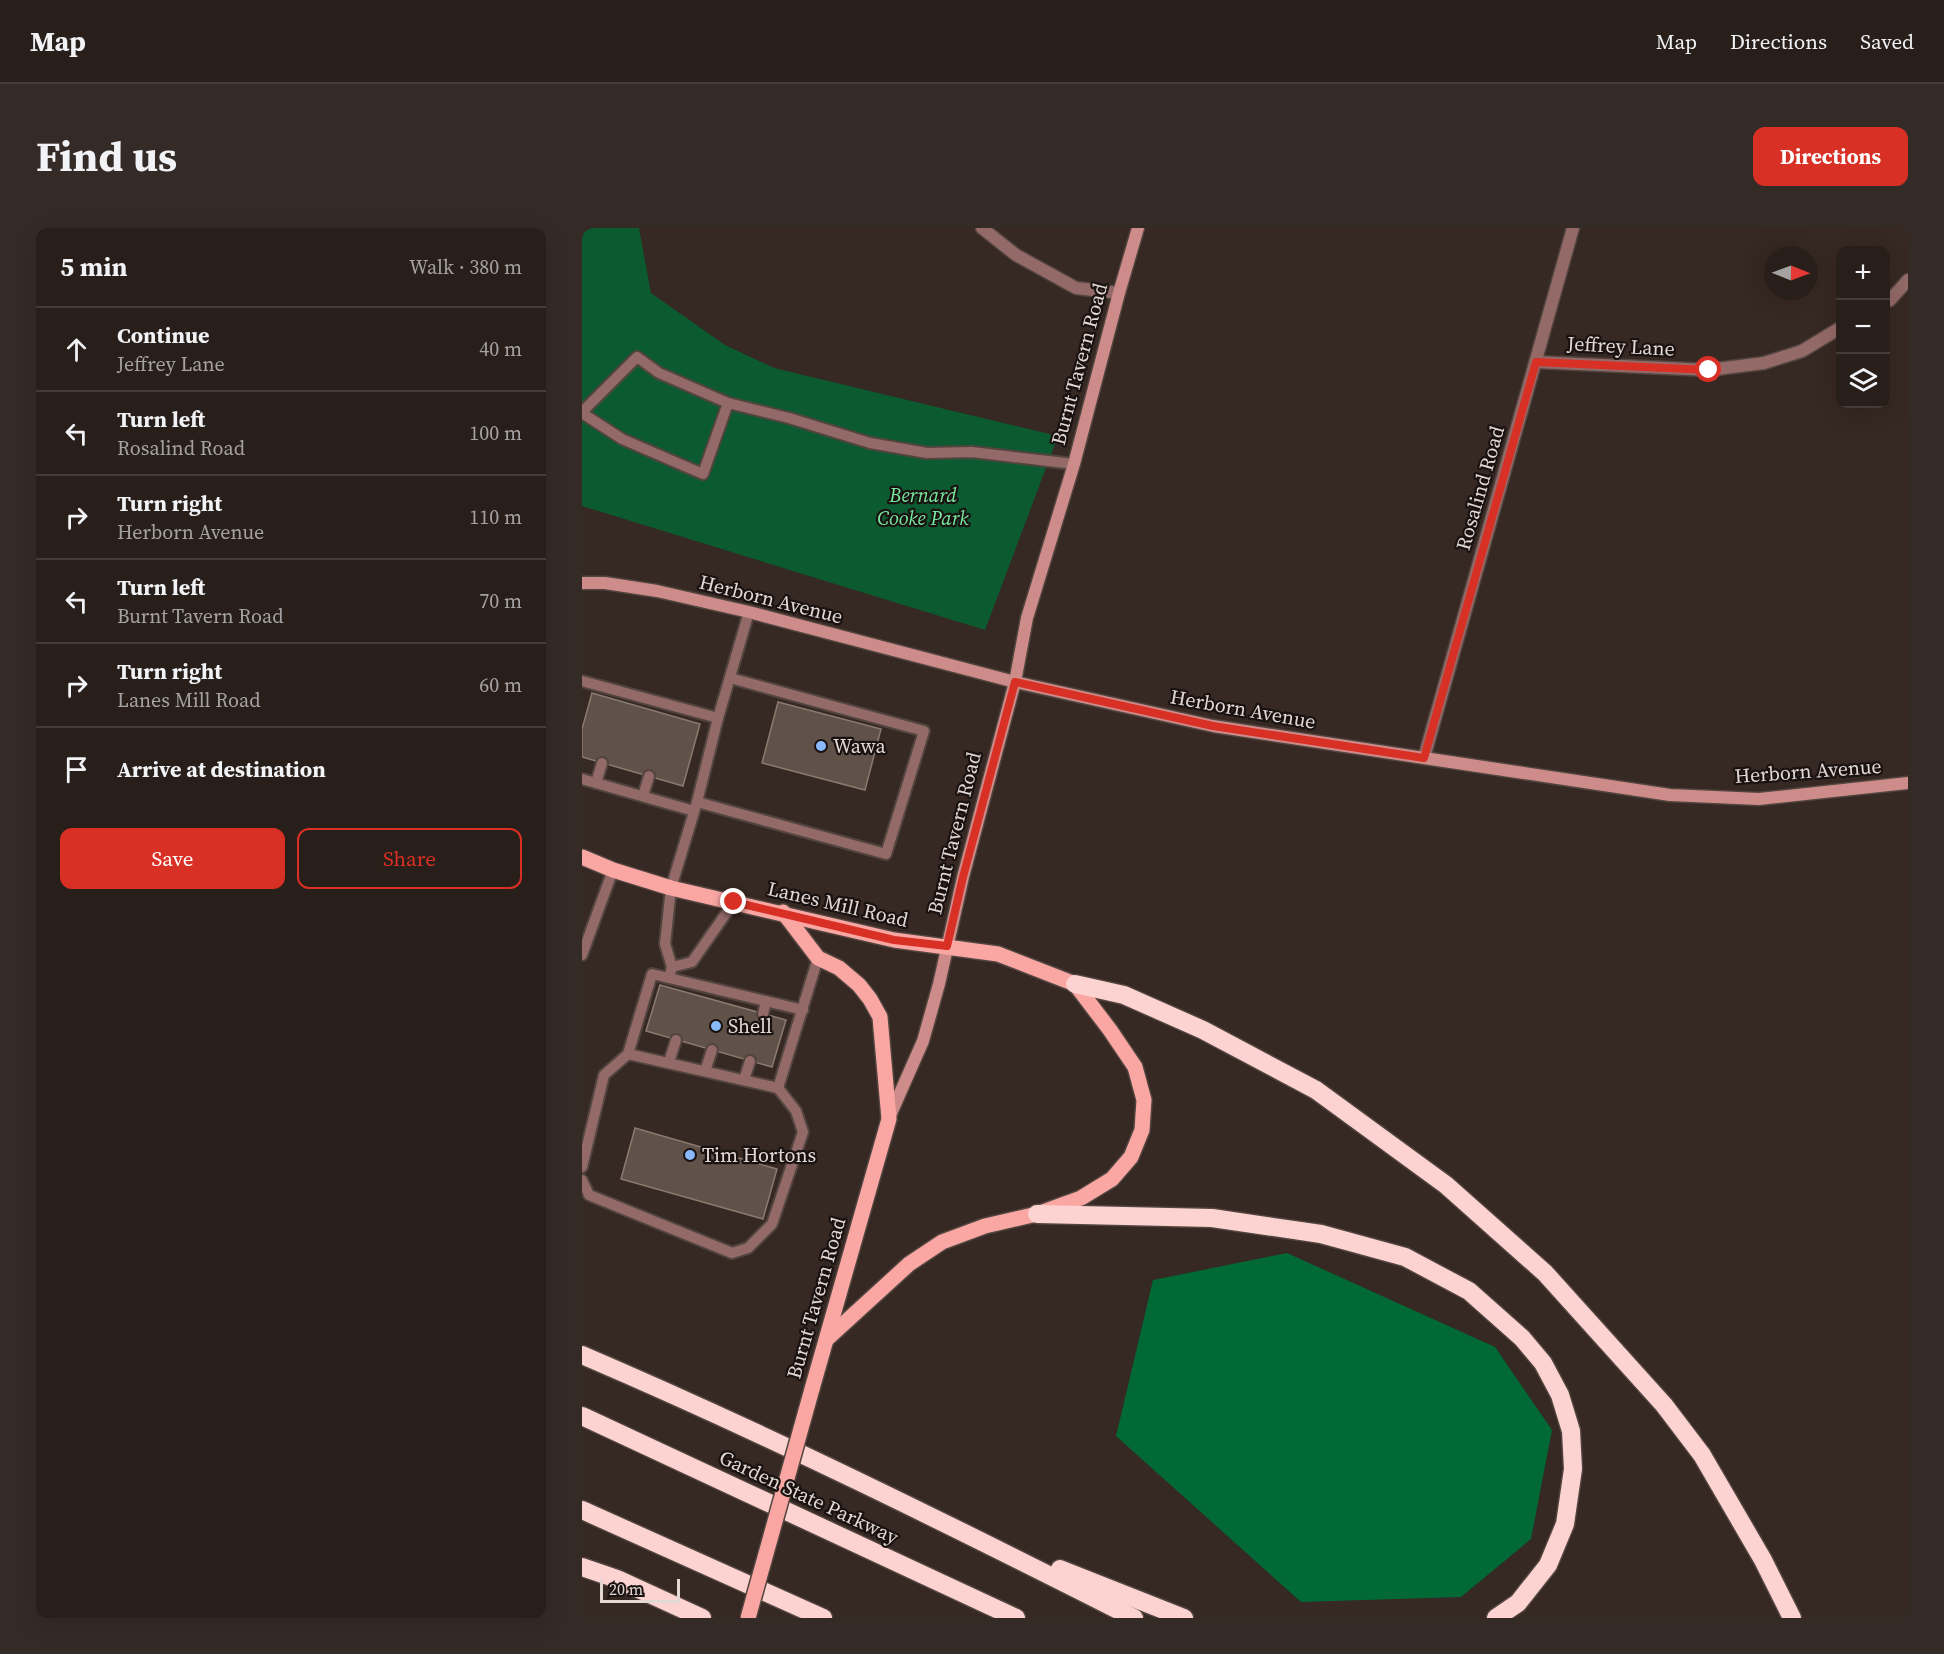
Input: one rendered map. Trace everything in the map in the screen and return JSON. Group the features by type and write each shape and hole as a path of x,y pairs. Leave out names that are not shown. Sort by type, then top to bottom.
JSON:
{"highway":[{"path":"1075,984 1124,995 1203,1030 1316,1090 1446,1185 1545,1273 1664,1405 1702,1455 1763,1560 1792,1618"},
{"path":"1037,1214 1212,1218 1321,1234 1405,1257 1469,1291 1522,1338 1543,1364 1560,1395 1571,1431 1574,1469 1565,1524 1548,1565 1518,1603 1496,1618"},
{"path":"582,1355 645,1382 960,1529 1134,1618"},
{"name":"Garden State Parkway","path":"582,1416 1016,1618"},
{"path":"582,1510 823,1618"},
{"path":"960,1529 1184,1618"},
{"path":"582,1567 617,1579 702,1618"}],"main road":[{"name":"Lanes Mill Road","path":"582,857 613,870 671,888 783,912 894,940 998,954 1075,984"},
{"path":"783,912 818,958 839,968 859,985 880,1017 889,1119"},
{"path":"828,1338 909,1264 942,1242 985,1226 1037,1214 1081,1198 1112,1179 1131,1156 1142,1130 1144,1100 1135,1067 1075,984"},
{"name":"Burnt Tavern Road","path":"748,1618 889,1119"}],"street":[{"path":"982,228 1016,255 1076,288 1119,292"},
{"name":"Burnt Tavern Road","path":"889,1119 923,1041 939,984 963,877 1015,682 1027,618 1074,464 1138,228"},
{"name":"Rosalind Road","path":"1424,758 1574,228"},
{"path":"1890,300 1908,280"},
{"name":"Jeffrey Lane","path":"1536,362 1709,370 1764,363 1802,351 1836,330"},
{"name":"Herborn Avenue","path":"582,583 605,583 657,591 749,612 1015,682 1213,726 1424,758 1670,795 1760,799 1908,783"}],"lane":[{"path":"728,403 703,474 622,439 582,413 637,357 659,373 728,403 870,442 927,453 972,452 1074,464"},
{"path":"749,612 671,888 664,944 670,972 693,989 724,997 766,1001 803,1010"},
{"path":"582,779 643,796 696,806 886,854 924,731 730,678"},
{"path":"582,681 668,710 718,718"},
{"path":"596,783 602,763"},
{"path":"643,796 649,776"},
{"path":"582,955 613,870"},
{"path":"582,1167 604,1075 628,1054 652,974 670,972 692,962 734,902"},
{"path":"778,1088 818,958"},
{"path":"763,1014 766,1001"},
{"path":"669,1062 676,1040"},
{"path":"705,1071 712,1050"},
{"path":"582,1180 589,1196 732,1253 748,1248 772,1224 803,1132 796,1111 778,1088 628,1054"},
{"path":"744,1080 750,1061"}],"green space":[{"name":"Bernard Cooke Park","path":"582,228 639,228 651,293 725,345 774,368 1058,436 985,630 582,506"},
{"path":"1287,1253 1495,1347 1552,1430 1531,1539 1461,1597 1301,1602 1116,1436 1153,1280"}],"building":[{"path":"592,693 700,724 683,786 582,757 582,729"},
{"name":"Wawa","path":"778,702 881,729 865,790 762,763"},
{"name":"Shell","path":"660,985 786,1020 772,1067 646,1031"},
{"path":"635,1128 777,1169 763,1219 621,1179"}],"place":[{"name":"Wawa","path":"821,746"},
{"name":"Shell","path":"716,1026"},
{"name":"Tim Hortons","path":"690,1155"}],"route":[{"path":"734,902 894,940 947,946 1015,682 1213,726 1424,758 1536,362 1709,370"}]}
